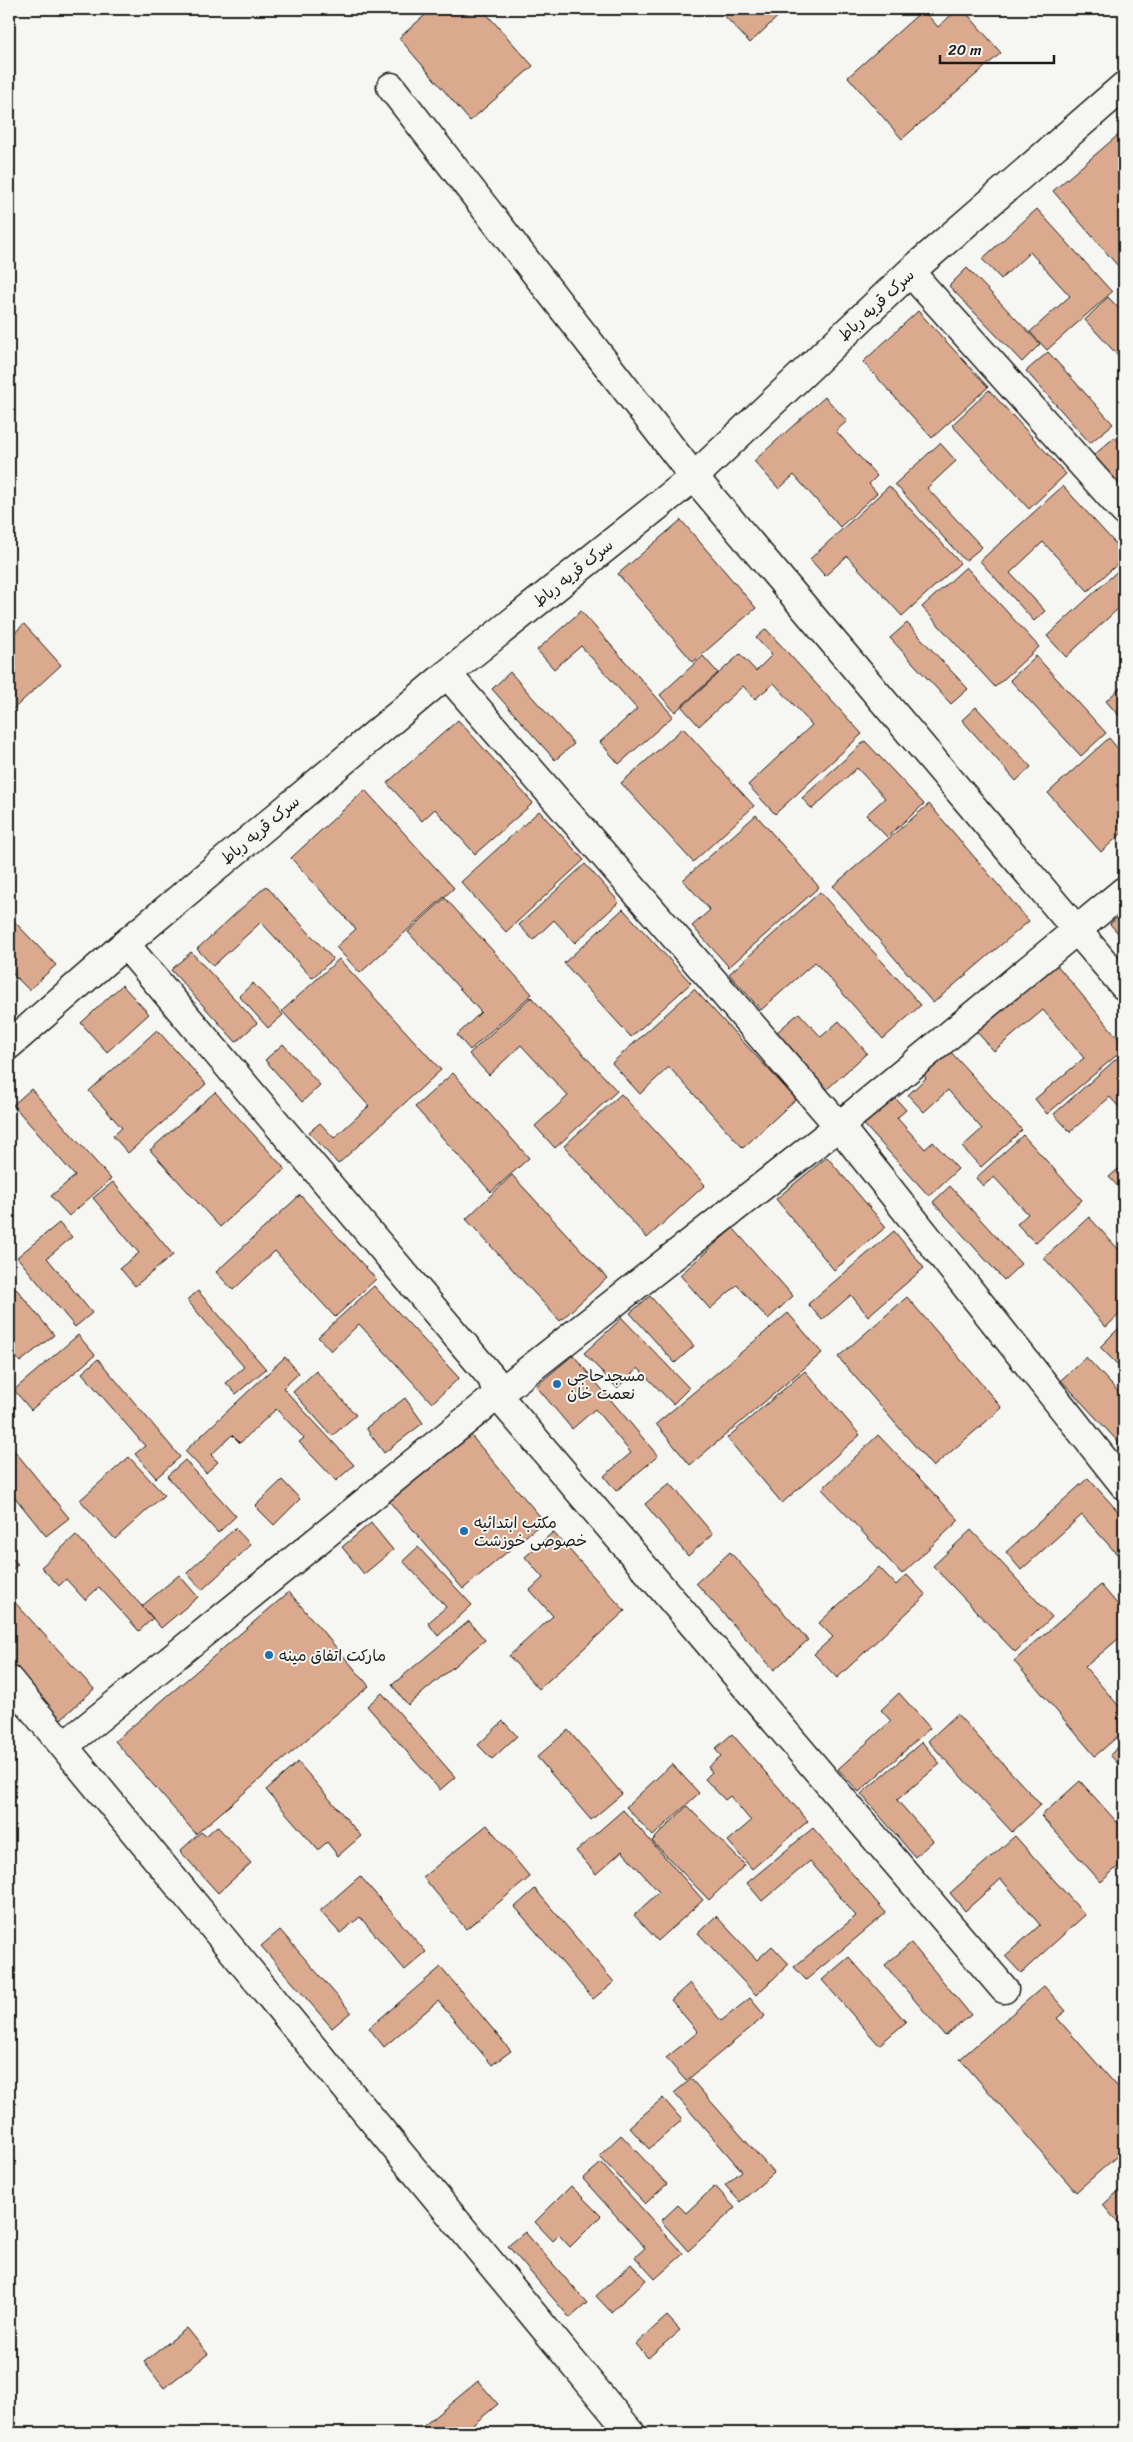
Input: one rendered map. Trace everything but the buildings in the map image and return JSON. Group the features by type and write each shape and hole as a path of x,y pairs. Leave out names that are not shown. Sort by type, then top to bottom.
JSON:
{"street":[{"name":"سرک قریه رباط","path":"9,1046 125,944 447,674 694,477 910,272 1124,86"},
{"path":"391,87 694,477 1078,929 1124,986"},
{"path":"910,272 1124,511"},
{"path":"447,674 839,1126 1124,1485"},
{"path":"64,1746 498,1396 839,1126 1124,890"},
{"path":"125,944 492,1378 498,1396 1004,1989"},
{"path":"9,1680 631,2433"}],"place":[{"name":"مسجدحاجی نعمت خان","path":"557,1384"},
{"name":"مکتب ابتدائیه خصوصی خوزشت","path":"464,1531"},
{"name":"مارکت اتفاق مینه","path":"269,1655"}]}
